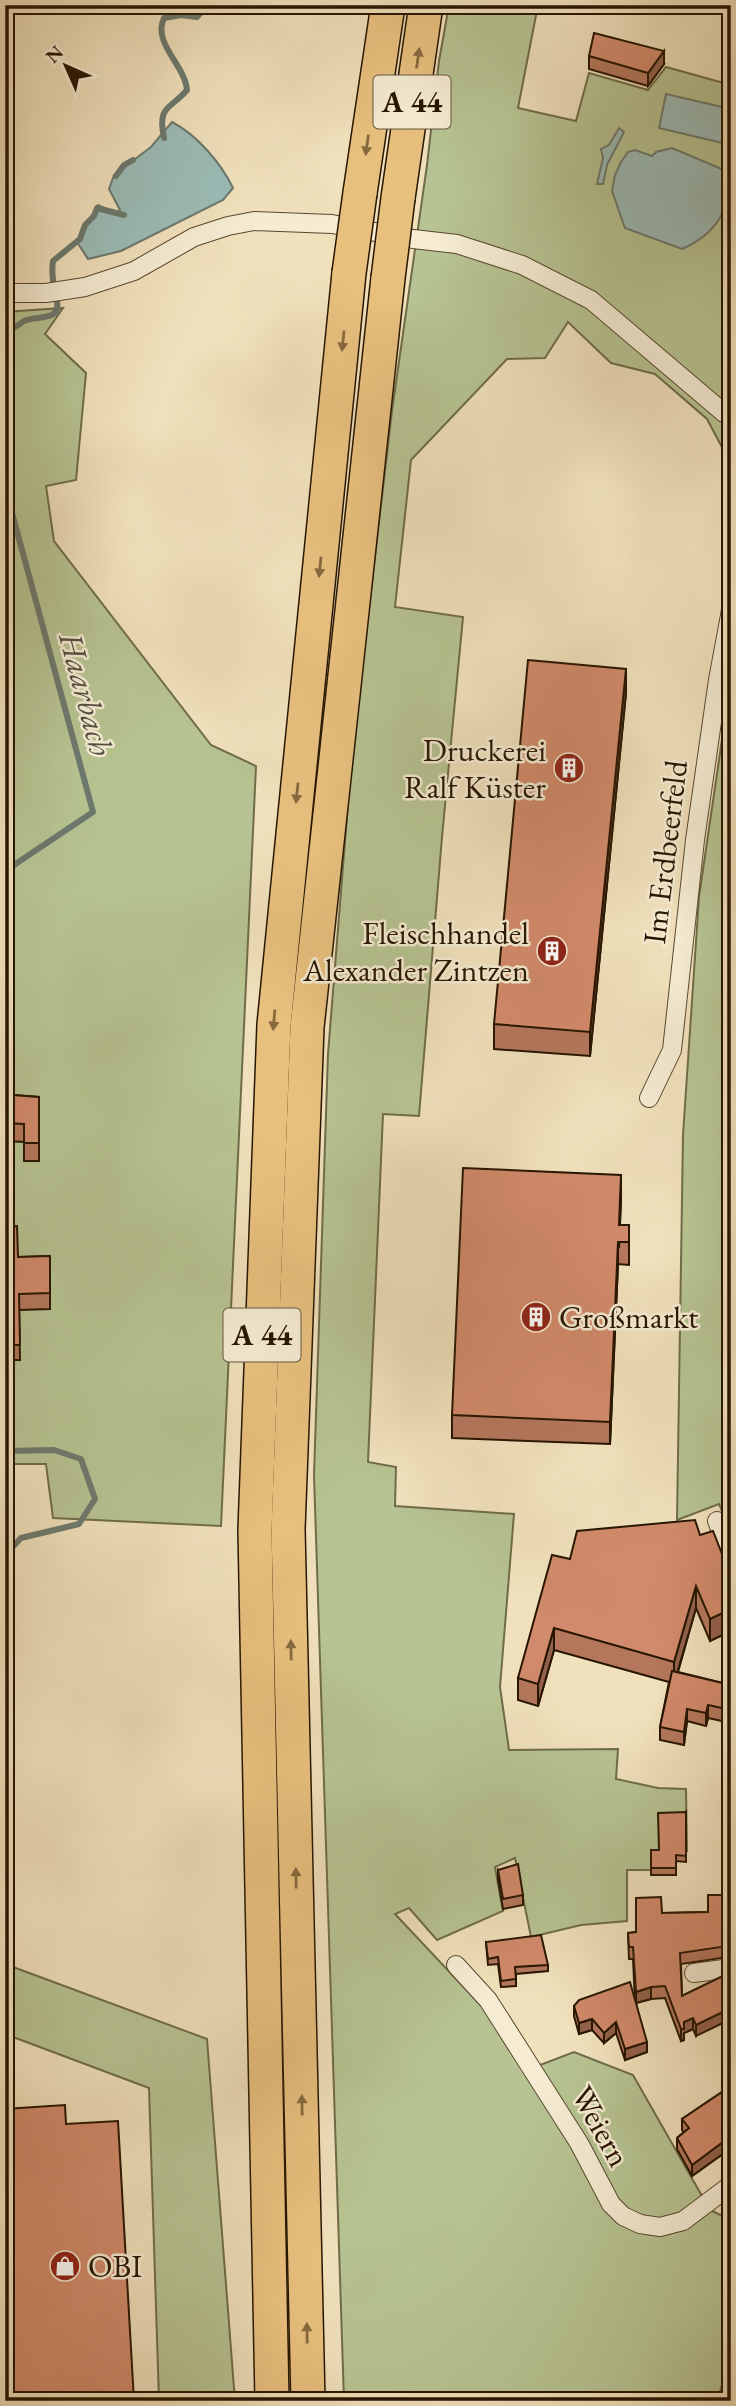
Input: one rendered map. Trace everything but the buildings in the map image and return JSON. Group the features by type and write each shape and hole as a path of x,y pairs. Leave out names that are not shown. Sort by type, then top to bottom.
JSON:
{"highway":[{"name":"A 44","path":"272,2401 255,1530 274,1025 349,273 388,5"},
{"name":"A 44","path":"309,2401 288,1529 307,1027 387,278 426,5"}],"street":[{"path":"5,293 55,292 85,287 134,271 194,237 254,221 332,224 457,244 522,265 591,300 724,413 731,416"},
{"name":"Im Erdbeerfeld","path":"649,1098 673,1050 695,840 731,610"},
{"path":"717,1521 731,1557"},
{"name":"Weiern","path":"456,1965 495,2011 579,2143 611,2204 623,2216 640,2224 660,2227 683,2221 731,2185"},
{"path":"694,1973 731,1968"}],"green space":[{"path":"449,5 538,5 518,108 576,121 589,73 648,90 666,67 731,85 731,445 725,453 707,419 655,374 611,363 568,322 545,358 507,359 411,460 395,607 463,617 419,1116 383,1114 368,1462 396,1467 395,1506 514,1514 500,1687 509,1750 618,1749 616,1779 658,1788 686,1789 687,1851 659,1850 657,1870 627,1870 627,1921 581,1925 531,1937 515,1858 495,1867 503,1911 437,1940 409,1908 395,1914 491,2016 527,2070 574,2052 633,2075 710,2210 731,2220 731,2356 717,2401 344,2401 314,1475 328,1054 352,754 392,411 439,61"},
{"path":"63,308 45,334 86,373 76,480 46,486 54,541 211,745 256,766 221,1526 53,1518 46,1464 5,1464 5,312"},
{"path":"731,678 731,950 723,1085 731,1086 731,1531 719,1504 677,1520 683,1135 699,897"},
{"path":"5,1964 207,2039 235,2401 159,2401 149,2088 5,2034"}],"water":[{"path":"666,94 731,109 731,145 659,128"},
{"path":"172,122 207,150 233,188 223,200 121,251 88,259 77,242 98,205 117,214 120,210 109,189 114,175 151,147"},
{"path":"619,128 624,132 607,165 603,184 597,184 603,158 601,149 609,145"},
{"path":"672,148 724,170 727,184 727,196 720,218 704,236 682,249 625,228 612,191 615,175 628,152 635,150 652,156 656,152"}],"waterway":[{"name":"Haarbach","path":"164,138 162,119 166,109 187,90 181,72 165,45 161,27 164,18 181,15 197,17 207,5"},
{"name":"Haarbach","path":"116,176 124,165 133,160"},
{"name":"Haarbach","path":"5,333 24,321 46,317 55,312 57,301 53,261 80,239 85,225 94,216 97,208 124,215"},
{"name":"Haarbach","path":"5,487 93,812 5,871"},
{"name":"Haarbach","path":"5,1451 54,1450 81,1459 95,1499 79,1524 21,1538 5,1555"}],"place":[{"name":"Druckerei Ralf Küster","path":"569,768"},
{"name":"Fleischhandel Alexander Zintzen","path":"552,951"},
{"name":"Großmarkt","path":"536,1317"},
{"name":"OBI","path":"65,2266"}]}
